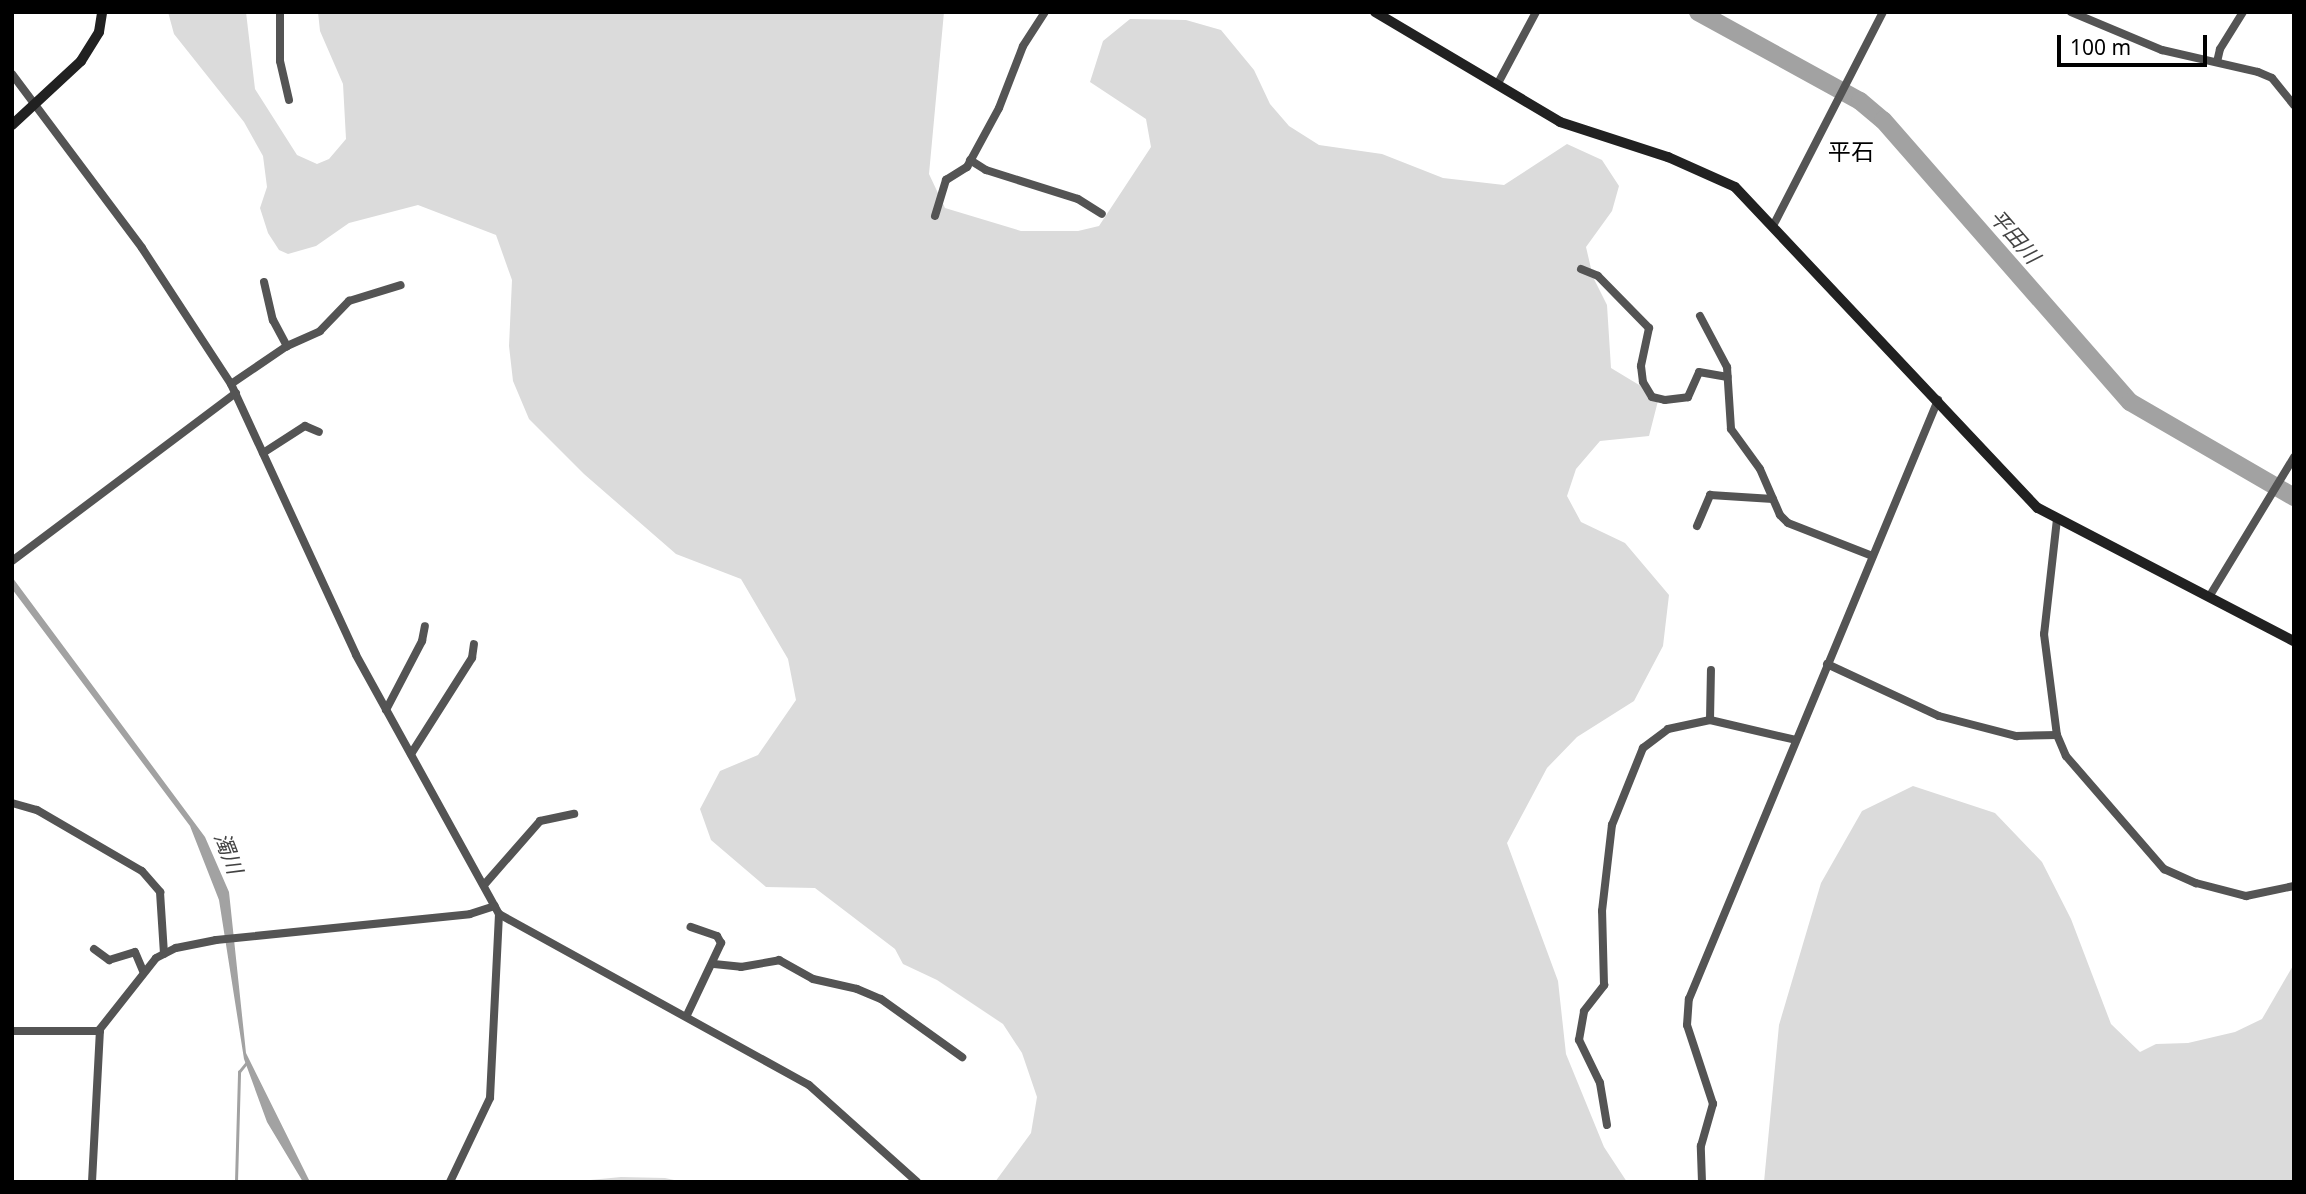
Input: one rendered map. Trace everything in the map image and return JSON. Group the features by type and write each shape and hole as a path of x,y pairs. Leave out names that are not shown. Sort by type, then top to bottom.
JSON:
{"street":[{"path":"12,125 37,106 91,48 102,12"},
{"path":"280,12 280,61 289,100"},
{"path":"935,216 946,180 970,160 999,108 1023,46 1045,12"},
{"path":"1375,12 1560,122 1668,157 1735,187 1774,224 2038,508 2294,641"},
{"path":"1497,85 1536,12"},
{"path":"1774,224 1883,12"},
{"path":"2071,12 2145,45 2272,78 2294,105"},
{"path":"2217,62 2220,49 2243,12"},
{"path":"12,74 142,247 231,384 356,655 497,910 490,1098 450,1182"},
{"path":"970,160 986,170 1078,199 1102,214"},
{"path":"1581,269 1598,276 1649,328 1642,366 1643,382 1652,397 1665,400 1688,397 1699,372 1728,377"},
{"path":"264,282 270,311 287,346"},
{"path":"231,384 287,346 320,331 349,301 401,285"},
{"path":"1700,316 1720,350 1728,377 1731,429 1760,469 1773,499 1788,523 1872,556"},
{"path":"13,560 236,393"},
{"path":"1702,1182 1701,1146 1713,1104 1686,1014 1827,664 1938,400"},
{"path":"263,453 304,426 319,432"},
{"path":"2209,597 2294,457"},
{"path":"1697,526 1710,495 1773,499"},
{"path":"2057,519 2044,634 2057,736 2074,768 2164,869 2246,896 2294,886"},
{"path":"386,710 422,641 425,626"},
{"path":"411,754 472,658 474,644"},
{"path":"1827,664 1939,716 2016,736 2057,736"},
{"path":"1710,720 1711,670"},
{"path":"1607,1125 1600,1083 1579,1040 1584,1011 1604,985 1602,911 1612,825 1647,742 1668,729 1710,720 1796,740"},
{"path":"12,803 37,810 142,872 160,892 164,954"},
{"path":"484,885 540,821 574,814"},
{"path":"92,1182 100,1031 143,971 164,954 216,940 497,910 687,1015 829,1099 917,1182"},
{"path":"687,1015 714,964 719,938 691,927"},
{"path":"94,949 109,960 135,952 143,971"},
{"path":"714,964 752,966 779,960 813,979 857,989 881,999 962,1057"},
{"path":"12,1031 100,1031"}],"shaded area":[{"path":"168,12 246,12 255,89 297,155 317,164 329,159 346,139 343,84 320,31 318,12 944,12 929,174 945,208 1021,231 1078,231 1099,226 1151,147 1146,119 1090,82 1103,41 1130,19 1186,20 1221,30 1254,70 1270,104 1289,126 1319,145 1382,154 1443,178 1504,185 1567,144 1602,160 1619,186 1612,211 1586,247 1593,277 1607,305 1611,368 1659,397 1649,436 1600,441 1576,469 1567,496 1581,522 1625,543 1669,595 1663,646 1634,701 1577,737 1547,768 1507,843 1558,981 1566,1054 1604,1147 1627,1182 995,1182 1031,1133 1037,1097 1022,1053 1003,1024 937,980 903,964 895,949 815,888 766,887 711,840 700,809 720,771 758,755 796,700 788,659 741,579 676,554 584,474 529,419 513,381 509,346 512,280 496,235 418,205 349,223 316,246 288,254 279,250 268,233 260,208 267,187 263,156 244,122 174,34"},
{"name":"濁川","path":"12,577 205,837 229,892 246,1053 310,1182 303,1182 267,1122 244,1059 219,900 190,826 12,589"},
{"path":"1913,786 1995,813 2042,862 2071,919 2111,1024 2140,1052 2156,1044 2188,1043 2235,1032 2262,1019 2294,964 2294,1182 1764,1182 1779,1025 1821,883 1862,811"},
{"path":"621,1177 665,1178 683,1182 570,1182"}],"waterway":[{"name":"平田川","path":"1698,12 1860,101 1883,120 2130,402 2294,497"},
{"path":"236,1182 239,1072 247,1062"}],"district":[{"name":"平石","path":"1851,151"}]}
